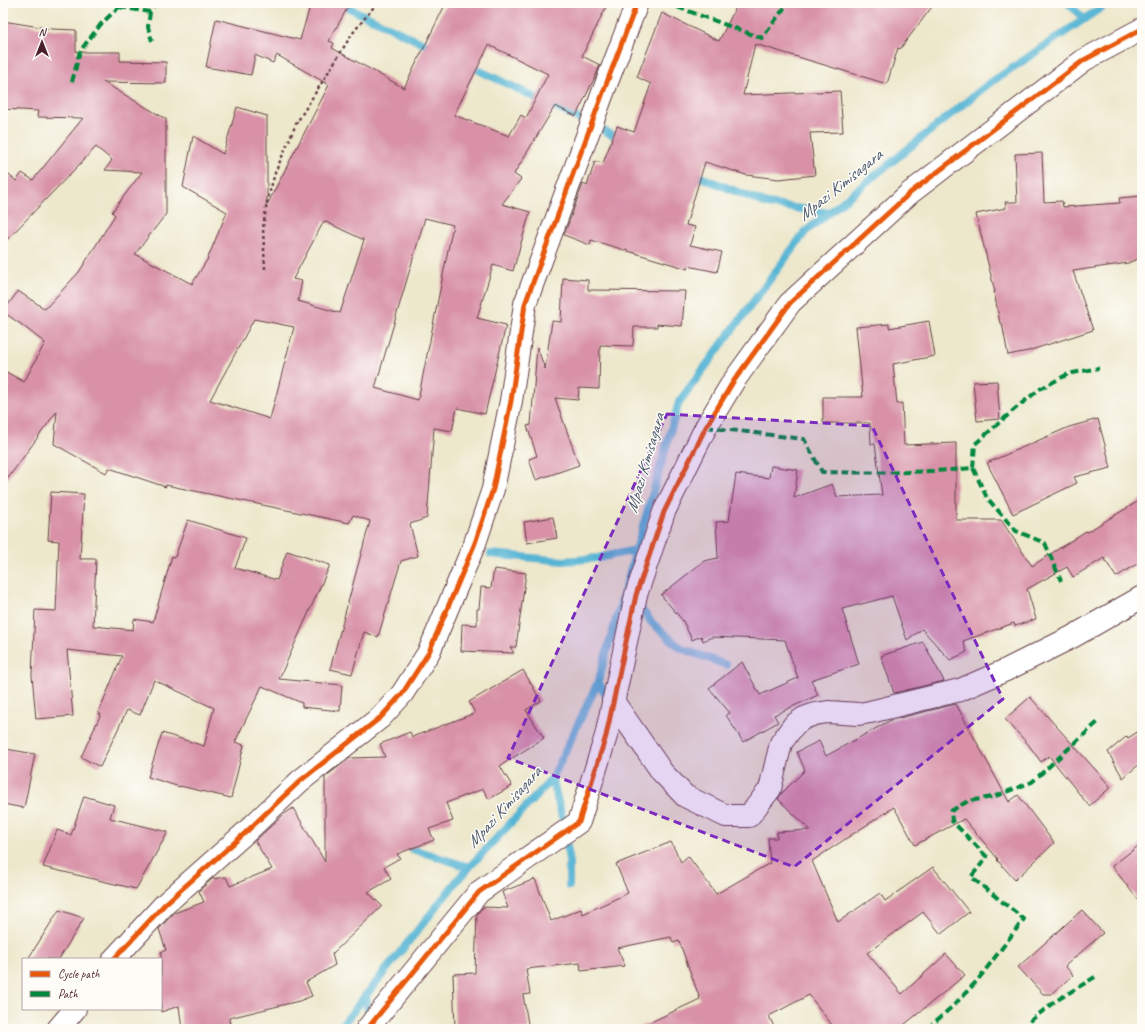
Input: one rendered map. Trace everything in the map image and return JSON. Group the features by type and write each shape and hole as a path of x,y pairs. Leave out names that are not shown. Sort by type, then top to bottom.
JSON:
{"street":[{"path":"115,958 165,904 244,834 300,781 381,717 402,694 428,652 475,543 493,489 511,401 525,304 637,3"},
{"path":"367,1029 480,892 579,822 606,736 636,595 664,512 706,427 733,382 790,304 910,193 1084,60 1142,29"},
{"path":"613,701 662,772 685,796 726,816 749,816 770,789 780,743 794,726 804,718 815,714 828,712 858,714 870,712 960,690 1006,670 1072,637 1142,597"},
{"path":"58,1029 74,1010"}],"path":[{"path":"265,269 263,228 267,202 275,174 296,124 352,34 378,3"}],"highlighted area":[{"path":"667,414 872,426 1003,699 794,867 508,758"}],"building":[{"path":"311,3 350,3 329,41 334,43 332,48 404,88 446,3 608,3 582,56 600,65 576,116 555,106 514,174 521,179 502,204 530,212 513,271 493,265 477,318 506,325 485,414 457,408 452,431 434,428 427,518 410,524 418,556 401,561 378,637 364,632 352,674 330,669 370,521 353,515 349,523 166,485 166,487 109,468 106,473 54,444 57,411 3,485 3,370 24,382 45,343 3,312 18,291 45,309 79,272 115,215 112,212 142,172 105,170 112,160 96,147 3,244 3,170 16,181 22,173 33,180 83,118 37,117 38,111 3,109 3,21 52,29 76,30 76,52 120,52 120,61 166,62 166,83 103,82 166,119 166,214 135,254 192,284 207,260 227,212 183,187 193,136 223,154 237,107 267,116 267,205 329,85 277,55 273,63 255,55 251,75 206,67 216,19 300,40","holes":["489,45 548,74 526,118 521,115 509,136 454,115","425,218 453,225 418,400 375,388","324,221 364,240 340,313 298,301 302,281 293,279","254,319 294,327 270,419 210,400"]},
{"path":"738,3 935,3 900,49 898,48 887,84 755,44 743,95 840,91 843,132 810,133 815,175 779,179 746,175 705,162 686,225 695,227 690,245 722,252 717,272 688,266 688,269 591,240 590,245 564,235 583,184 587,186 595,161 603,163 617,126 634,132 651,84 637,77 662,13 719,41"},
{"path":"1042,153 1044,202 1062,201 1063,207 1120,203 1119,198 1142,196 1142,257 1128,263 1073,271 1093,330 1028,351 1008,355 1002,323 1000,323 995,292 976,214 1006,208 1005,202 1017,202 1015,154"},
{"path":"563,278 588,280 588,290 685,291 682,326 657,324 657,327 634,327 633,346 600,345 599,389 579,388 578,400 555,398 579,465 536,480 529,459 537,456 527,426 531,425 537,347 545,369 552,321 561,322"},
{"path":"929,321 935,356 893,364 897,404 902,403 904,445 956,443 956,520 1001,520 1032,566 1086,531 1087,532 1142,499 1142,561 1116,577 1104,558 1073,577 1067,567 1027,589 1036,619 1015,626 1014,623 963,641 967,652 950,660 922,629 907,640 892,596 842,609 859,664 811,680 818,695 774,715 778,722 743,742 726,715 730,713 709,688 742,662 760,695 798,678 785,640 712,637 703,641 701,636 692,640 683,621 661,595 704,561 718,558 716,522 729,521 736,474 769,478 771,466 798,470 794,498 832,484 837,497 882,495 875,444 871,444 870,423 823,423 823,397 863,397 856,327 889,324 889,328"},
{"path":"997,381 1000,419 977,421 973,382"},
{"path":"1098,419 1111,468 1074,477 1077,483 1013,514 987,463 1069,427"},
{"path":"51,492 84,494 80,559 96,559 93,626 133,630 134,619 153,622 172,556 175,557 188,520 246,538 235,568 277,580 287,551 330,565 279,679 342,685 340,711 302,707 302,703 262,686 235,742 244,745 231,798 180,787 148,777 162,733 204,746 214,708 154,680 140,715 127,710 100,767 81,757 101,714 98,714 122,656 67,650 73,716 36,719 32,675 35,610 56,611 59,541 48,540"},
{"path":"553,517 557,538 527,543 524,522"},
{"path":"494,569 526,573 516,647 510,647 514,653 461,651 462,624 477,625 477,609 479,609 481,587 491,588"},
{"path":"923,642 944,681 894,693 881,656"},
{"path":"523,670 541,701 526,710 544,738 500,766 512,786 489,799 483,789 446,803 453,821 429,829 434,840 397,854 400,858 384,867 391,879 368,892 382,906 332,954 335,965 306,982 312,996 299,1001 229,1018 230,1029 182,1029 179,1006 161,1012 161,952 166,950 159,929 174,913 204,902 199,891 212,879 226,877 230,886 272,869 255,841 283,815 293,808 325,862 325,777 350,758 385,757 380,744 410,732 412,737 475,713 469,702"},
{"path":"1030,697 1111,787 1089,806 1049,756 1041,762 1028,744 1005,719"},
{"path":"956,704 1009,802 1018,795 1054,843 1015,880 964,819 915,845 894,807 812,861 838,922 880,893 885,901 933,867 969,912 941,934 923,912 867,953 902,994 946,954 965,975 899,1029 835,1029 809,995 769,1016 775,1029 636,1029 700,999 679,941 673,943 671,937 617,948 625,966 581,971 580,963 526,969 530,994 523,995 529,1029 455,1029 453,974 475,973 477,914 483,907 508,908 502,892 535,879 551,921 581,909 583,914 628,893 616,864 671,842 681,862 688,856 716,894 770,863 768,838 777,838 777,832 810,830 778,799 781,794 805,770 797,752 819,741 826,756 891,720"},
{"path":"1142,729 1142,762 1123,778 1108,752 1127,736 1128,738"},
{"path":"6,749 35,754 24,808 3,804 3,763"},
{"path":"84,796 114,805 110,818 168,832 136,889 43,867 57,830 71,835"},
{"path":"1142,843 1142,905 1112,866"},
{"path":"59,910 84,918 60,958 29,958"},
{"path":"1082,910 1103,933 1065,966 1073,975 1052,994 1043,994 1018,967"}],"waterway":[{"path":"339,3 434,49"},
{"path":"1068,3 1084,19"},
{"name":"Mpazi Kimisagara","path":"339,1029 460,877 552,779 598,682 679,402 805,232 987,85 1108,3"},
{"path":"468,65 623,140"},
{"path":"691,173 767,204 829,213"},
{"path":"491,554 564,561 598,558 636,550"},
{"path":"638,605 652,623 681,648 726,665"},
{"path":"598,682 610,701"},
{"path":"552,779 564,824 569,861 569,886"},
{"path":"412,849 469,867"},
{"path":"366,995 369,1020"}],"marked path":[{"path":"72,82 80,51 101,24 122,3"},
{"path":"119,7 150,12 155,3"},
{"path":"666,3 762,38 788,3"},
{"path":"150,12 148,27 152,41"},
{"path":"706,427 804,439 822,472 898,472 973,468 975,444 1016,408 1040,389 1068,374 1099,368"},
{"path":"973,468 987,498 1016,531 1045,543 1061,581"},
{"path":"927,1029 953,1006 977,981 1024,919 971,877 987,857 952,821 951,811 968,801 993,797 1032,782 1099,721"},
{"path":"1020,1029 1054,1002 1095,977"}],"cycle path":[{"path":"115,958 165,904 244,834 300,781 381,717 402,694 429,652 475,543 493,489 511,401 525,304 637,3"},
{"path":"367,1029 479,892 579,822 606,736 636,595 664,512 706,427 733,382 790,303 910,193 1084,60 1142,29"}]}
